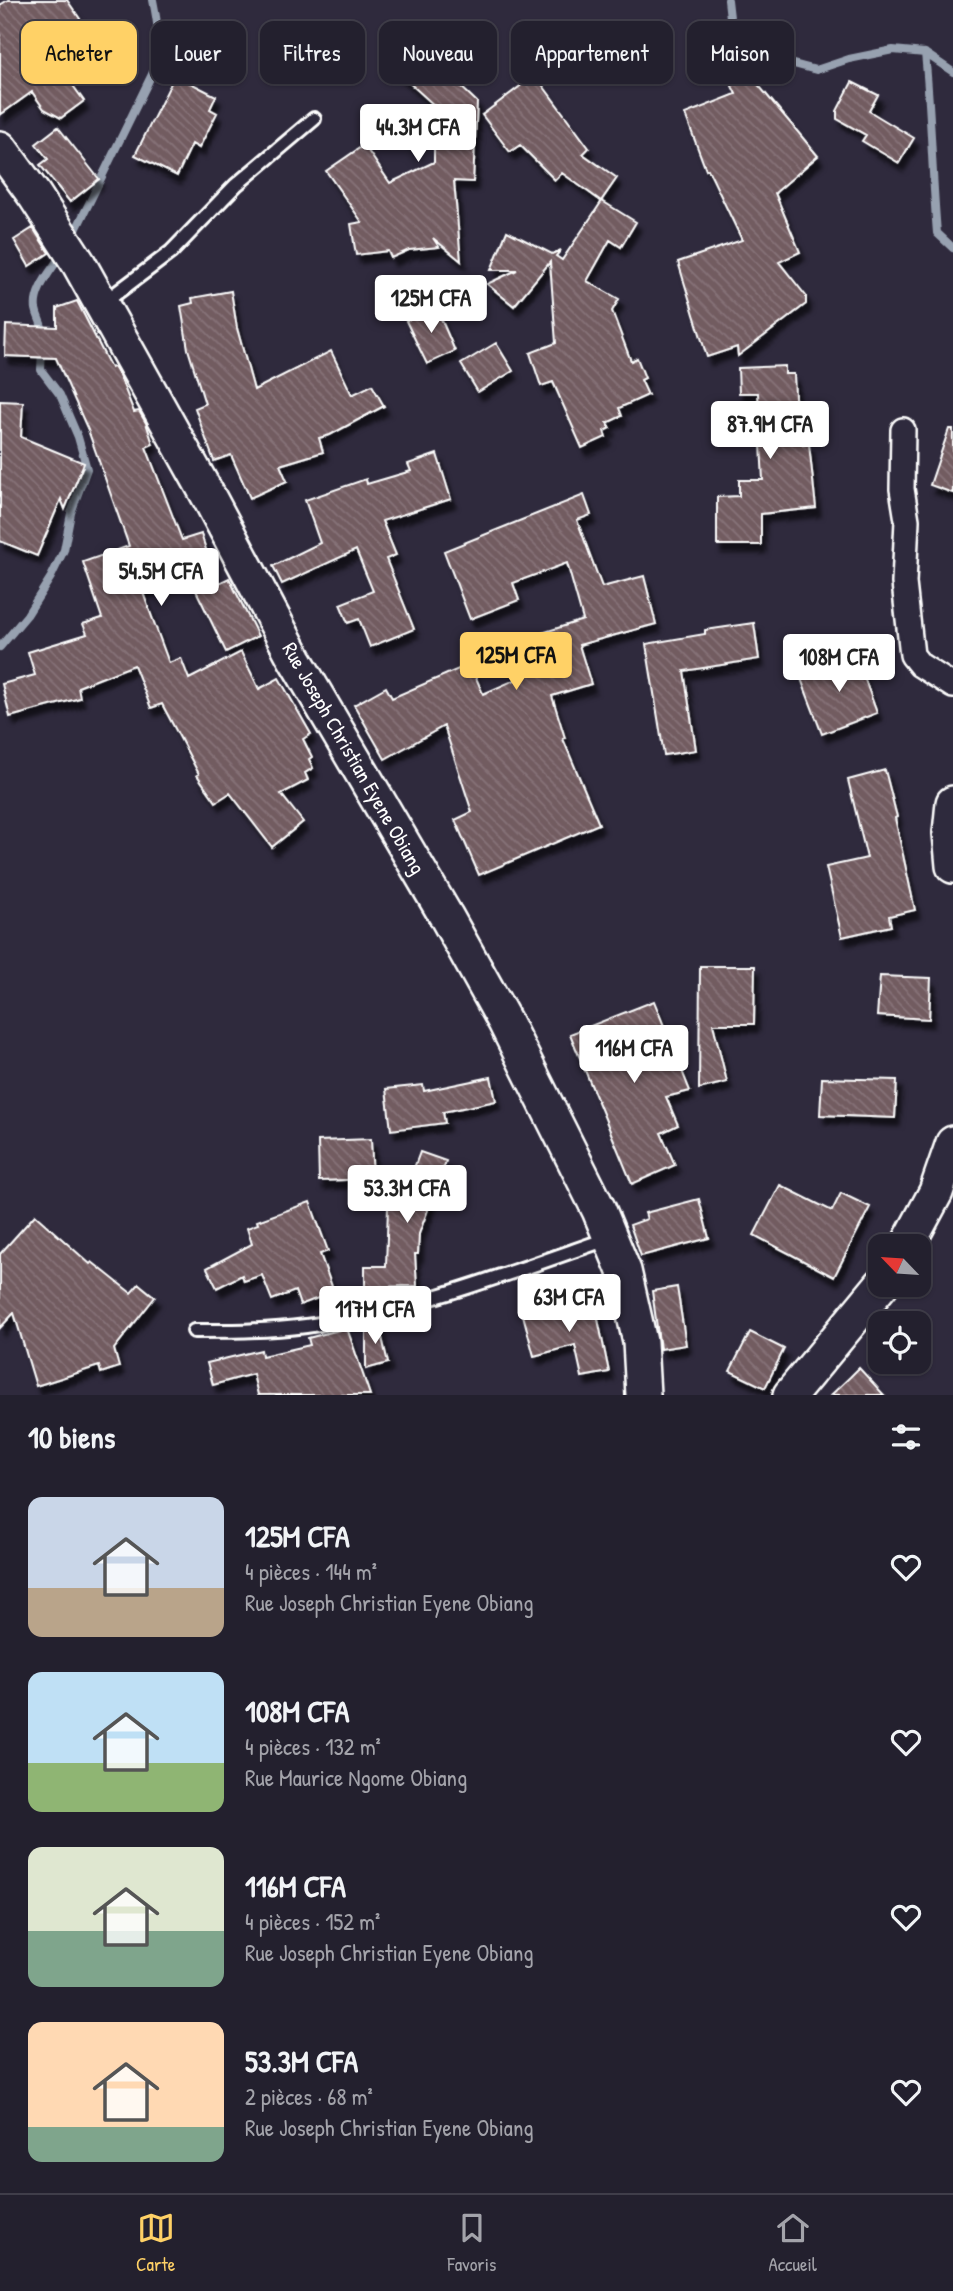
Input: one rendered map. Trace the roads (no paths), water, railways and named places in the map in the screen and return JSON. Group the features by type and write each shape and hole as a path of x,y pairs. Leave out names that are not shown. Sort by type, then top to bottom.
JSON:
{"street":[{"name":"Rue Joseph Christian Eyene Obiang","path":"0,148 79,264 187,456 295,659 476,968 556,1123 599,1210 624,1271 640,1342 643,1395"},
{"path":"903,430 902,489 907,520 904,583 912,655 920,665 953,686"},
{"path":"953,803 950,833 953,866"},
{"path":"913,1234 936,1192 953,1145"},
{"path":"790,1395 870,1297"}],"lane":[{"path":"101,305 171,252 236,184 314,118"},
{"path":"194,1331 259,1331 347,1319 465,1288 610,1238"}],"waterway":[{"path":"73,236 155,68 158,34 153,0"},
{"path":"728,0 733,44 771,58 816,70 849,59 893,50 925,53 937,233 953,248"},
{"path":"925,53 953,72"},
{"path":"43,336 36,302 44,280 62,253"},
{"path":"0,647 27,615 51,577 64,550 71,513 87,469 78,437 60,395 41,370 42,349"}]}
